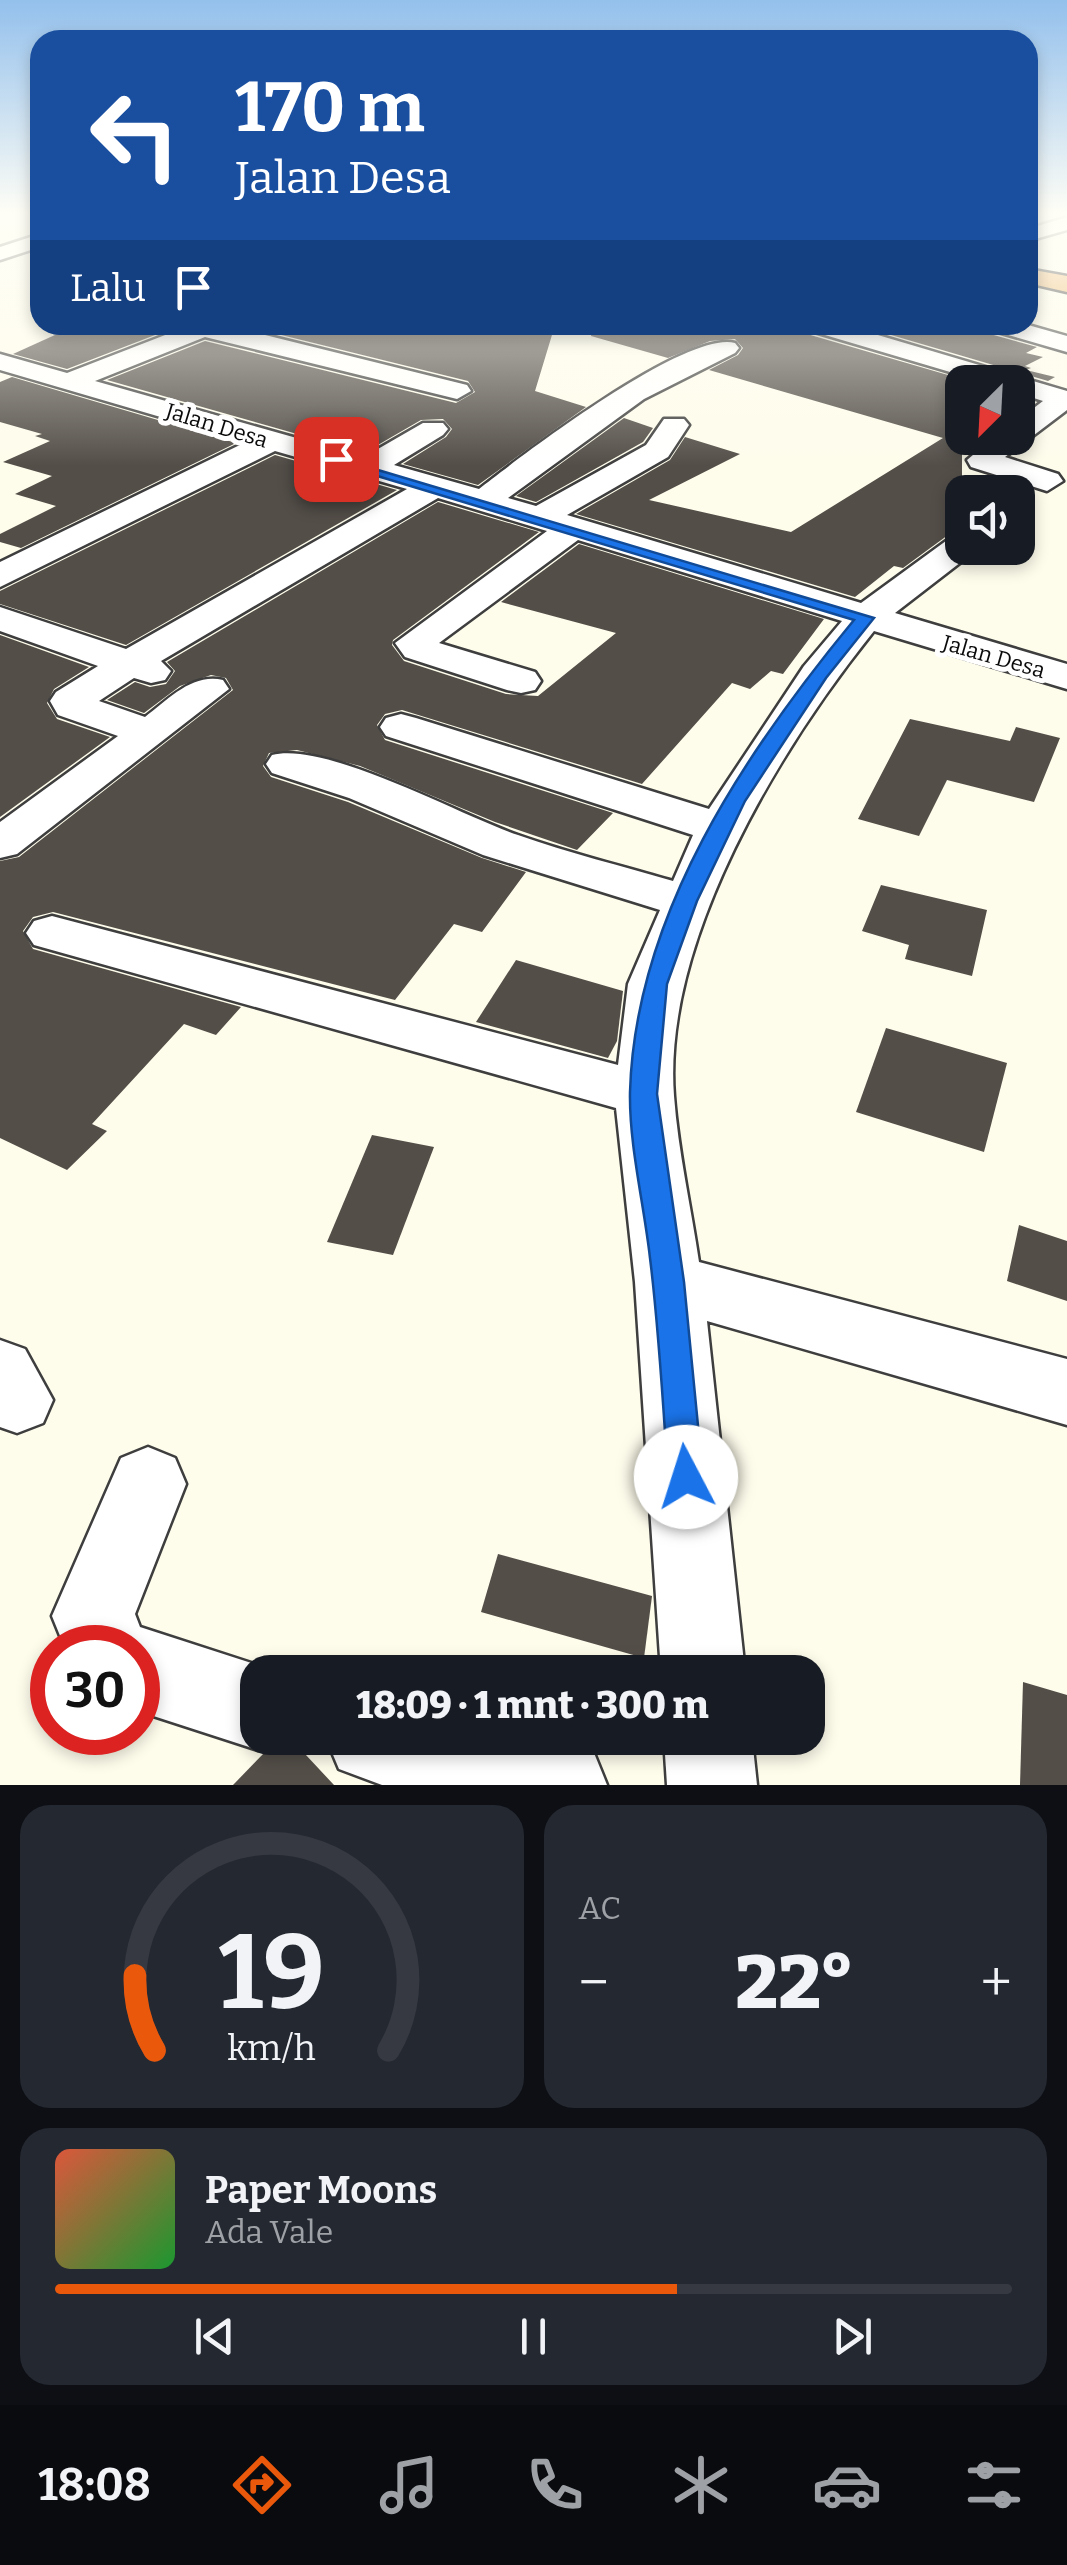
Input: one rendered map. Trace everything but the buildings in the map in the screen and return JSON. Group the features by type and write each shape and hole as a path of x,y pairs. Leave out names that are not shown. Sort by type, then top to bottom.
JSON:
{"street":[{"path":"73,380 188,335"},
{"path":"240,335 457,390"},
{"path":"852,335 954,365"},
{"path":"1035,335 1067,344"},
{"path":"484,501 558,444 656,383 726,348"},
{"name":"Jalan Desa","path":"3,365 73,380 1067,677"},
{"path":"1035,390 1064,399 1035,420"},
{"path":"520,681 419,649 414,643 556,523 658,451 674,425"},
{"path":"368,468 434,428"},
{"path":"0,576 270,441"},
{"path":"988,455 982,460 985,463 1051,482"},
{"path":"152,733 72,706 77,696 128,664 434,487"},
{"path":"0,532 53,549"},
{"path":"702,1655 669,1282 644,1094 654,984 720,828 810,687 865,618 945,558"},
{"path":"0,618 209,689 0,844"},
{"path":"402,728 720,828"},
{"path":"288,764 365,788 482,838 686,901"},
{"path":"52,933 644,1094"},
{"path":"669,1282 1067,1392"},
{"path":"97,1625 93,1616 148,1484"},
{"path":"160,1676 240,1700"},
{"path":"432,1755 562,1785"},
{"path":"709,1755 712,1785"}],"route":[{"path":"336,459 865,618 818,675 735,801 686,901 654,984 644,1094 669,1282 686,1477"}]}
